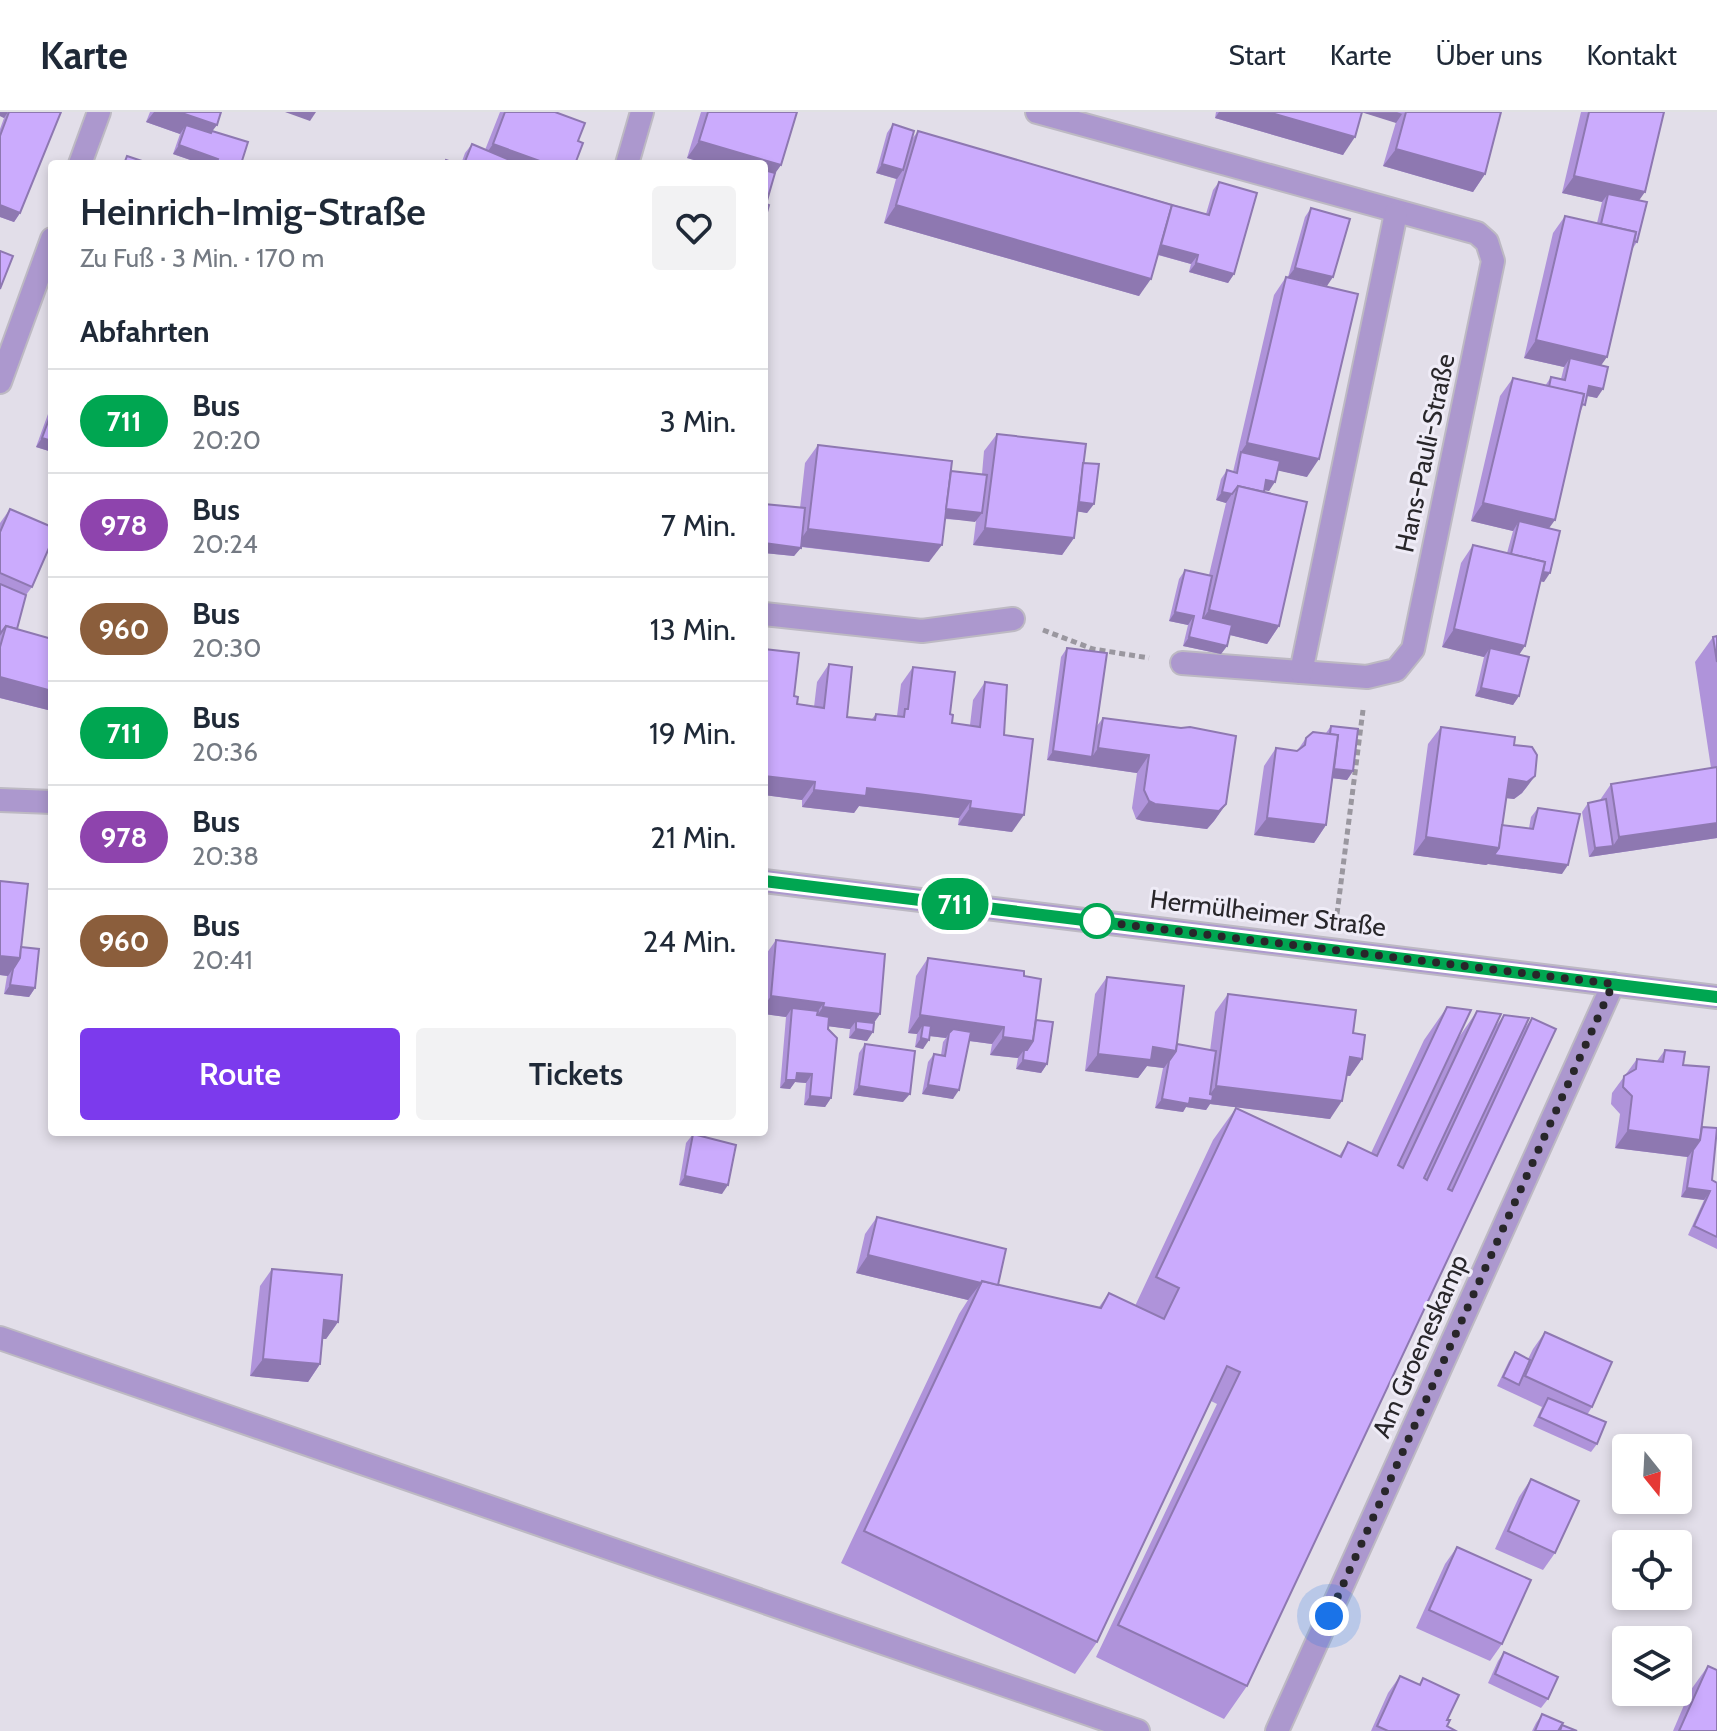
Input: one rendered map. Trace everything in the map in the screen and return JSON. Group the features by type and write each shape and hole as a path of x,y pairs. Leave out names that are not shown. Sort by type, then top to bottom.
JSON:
{"street":[{"path":"81,160 99,112"},
{"path":"628,160 642,112"},
{"name":"Hans-Pauli-Straße","path":"1037,112 1477,233 1487,242 1493,261 1413,649 1396,670 1367,677 1182,663"},
{"path":"1301,672 1396,213"},
{"path":"0,382 48,250"},
{"path":"768,614 922,631 1013,619"},
{"path":"0,800 48,802"},
{"name":"Hermülheimer Straße","path":"768,881 1717,997"},
{"name":"Am Groeneskamp","path":"1277,1731 1613,984"},
{"path":"0,1338 1138,1731"}],"path":[{"path":"1013,619 1093,649 1182,663"},
{"path":"1332,949 1367,677"}],"building":[{"path":"9,112 61,112 20,213 0,205 0,136"},
{"path":"179,112 221,112 217,125"},
{"path":"505,112 555,112 585,123 578,141 583,143 577,160 537,160 493,144"},
{"path":"708,112 797,112 781,165 699,141"},
{"path":"1268,112 1362,112 1355,137"},
{"path":"1406,112 1501,112 1485,174 1396,149"},
{"path":"1589,112 1664,112 1645,192 1574,176"},
{"path":"893,124 914,131 903,170 882,164"},
{"path":"186,125 248,142 242,160 218,160 179,145"},
{"path":"918,131 1172,205 1151,279 896,205"},
{"path":"472,144 510,160 466,160"},
{"path":"768,171 775,173 768,197"},
{"path":"1219,182 1257,193 1234,274 1196,263 1198,255 1161,245 1172,205 1209,215"},
{"path":"1608,194 1647,202 1637,242 1634,241 1636,232 1601,224"},
{"path":"1311,208 1350,219 1333,277 1295,268"},
{"path":"1565,216 1636,232 1607,357 1536,340"},
{"path":"0,251 13,256 0,289"},
{"path":"1286,277 1358,294 1319,459 1247,443"},
{"path":"1570,358 1608,367 1603,389 1589,386 1585,405 1582,404 1584,394 1549,387 1551,377 1565,380"},
{"path":"1513,378 1584,394 1555,520 1483,503"},
{"path":"48,422 48,440 42,438"},
{"path":"997,434 1086,444 1074,538 985,528"},
{"path":"818,445 952,461 942,545 808,529"},
{"path":"1241,452 1280,461 1275,482 1266,480 1264,492 1238,486 1232,494 1222,492 1227,470 1237,473"},
{"path":"1083,463 1099,464 1094,504 1079,502"},
{"path":"951,471 987,475 982,513 946,509"},
{"path":"1238,486 1307,502 1279,626 1209,610"},
{"path":"768,504 805,508 801,548 768,544"},
{"path":"10,509 48,525 48,550 32,587 0,573 0,532"},
{"path":"1519,521 1560,531 1550,573 1543,572 1545,562 1511,554"},
{"path":"1473,545 1545,562 1525,646 1454,629"},
{"path":"1185,570 1212,576 1203,618 1232,625 1227,646 1189,637 1194,616 1175,612"},
{"path":"0,584 26,595 17,629 6,626 0,634"},
{"path":"6,626 48,638 48,690 0,677 0,647"},
{"path":"1717,636 1717,662 1713,637"},
{"path":"1067,648 1107,653 1092,757 1053,751"},
{"path":"1490,648 1529,657 1519,696 1481,688"},
{"path":"768,649 799,653 794,696 798,697 797,704 824,708 829,664 852,667 847,717 875,720 876,714 904,717 905,709 908,709 913,667 955,672 950,714 953,715 952,723 980,727 985,682 1007,685 1004,735 1033,739 1024,815 970,808 971,801 918,794 867,788 866,796 814,790 815,782 768,776"},
{"path":"1103,718 1190,727 1236,736 1226,804 1219,811 1149,801 1144,790 1149,755 1098,748"},
{"path":"1331,726 1358,729 1353,771 1334,769 1338,735 1330,734"},
{"path":"1441,727 1515,737 1514,745 1532,747 1537,755 1535,776 1527,782 1509,779 1499,848 1426,837"},
{"path":"1313,732 1338,735 1326,825 1267,818 1276,748 1297,751"},
{"path":"1717,767 1717,823 1619,837 1611,784"},
{"path":"1606,799 1613,846 1595,848 1588,803"},
{"path":"1538,808 1580,814 1568,865 1494,855 1499,848 1502,825 1533,829"},
{"path":"0,881 28,884 20,958 0,956"},
{"path":"776,940 885,954 880,1014 771,996"},
{"path":"21,947 39,949 35,988 10,985"},
{"path":"928,958 1024,971 1024,976 1041,979 1033,1041 1003,1037 1004,1027 920,1015"},
{"path":"1107,977 1184,986 1176,1051 1153,1047 1151,1060 1098,1054"},
{"path":"1228,994 1356,1010 1353,1033 1365,1035 1362,1059 1350,1057 1342,1101 1216,1086"},
{"path":"1447,1007 1471,1010 1398,1165 1403,1168 1477,1011 1501,1014 1424,1178 1427,1180 1504,1015 1529,1018 1448,1189 1452,1191 1532,1018 1556,1029 1247,1686 1118,1625 1240,1372 1227,1366 1097,1642 864,1531 982,1281 1101,1308 1109,1293 1164,1319 1179,1288 1156,1277 1236,1108 1341,1157 1348,1142 1377,1156"},
{"path":"792,1008 818,1011 817,1015 829,1017 828,1029 837,1038 831,1098 810,1096 812,1074 797,1073 796,1080 786,1080"},
{"path":"1036,1020 1053,1022 1047,1064 1023,1060 1024,1050 1033,1041"},
{"path":"856,1021 874,1023 873,1032 856,1029"},
{"path":"923,1025 931,1026 929,1040 921,1038"},
{"path":"953,1029 971,1032 959,1090 928,1085 934,1054 945,1056 949,1033"},
{"path":"865,1044 915,1051 910,1094 859,1086"},
{"path":"1177,1044 1216,1051 1210,1094 1213,1095 1212,1101 1190,1098 1189,1104 1162,1099 1169,1061"},
{"path":"1665,1050 1685,1052 1683,1065 1709,1067 1700,1140 1628,1130 1632,1096 1623,1087 1624,1076 1636,1069 1637,1059 1663,1062"},
{"path":"1702,1127 1717,1128 1712,1180 1717,1183 1717,1237 1694,1226 1710,1191 1687,1188 1693,1150 1700,1140"},
{"path":"693,1136 736,1145 728,1185 685,1176"},
{"path":"877,1217 1006,1249 998,1285 868,1255"},
{"path":"272,1269 342,1275 338,1322 324,1320 320,1364 263,1359"},
{"path":"1545,1332 1612,1362 1592,1407 1525,1376"},
{"path":"1515,1352 1530,1360 1519,1385 1503,1377"},
{"path":"1548,1398 1606,1422 1597,1444 1539,1417"},
{"path":"1531,1479 1579,1501 1555,1553 1508,1531"},
{"path":"1457,1547 1531,1580 1502,1644 1429,1610"},
{"path":"1504,1652 1558,1677 1548,1699 1495,1674"},
{"path":"1708,1666 1717,1670 1717,1731 1679,1731"},
{"path":"1400,1676 1420,1685 1423,1678 1459,1695 1447,1720 1450,1720 1447,1726 1456,1731 1388,1731 1377,1726"},
{"path":"1542,1714 1563,1723 1558,1731 1535,1731"},
{"path":"1562,1725 1577,1731 1560,1731"}],"bus line":[{"name":"711","path":"768,881 1717,997"}],"route":[{"path":"1097,921 1613,984 1329,1616"}]}
